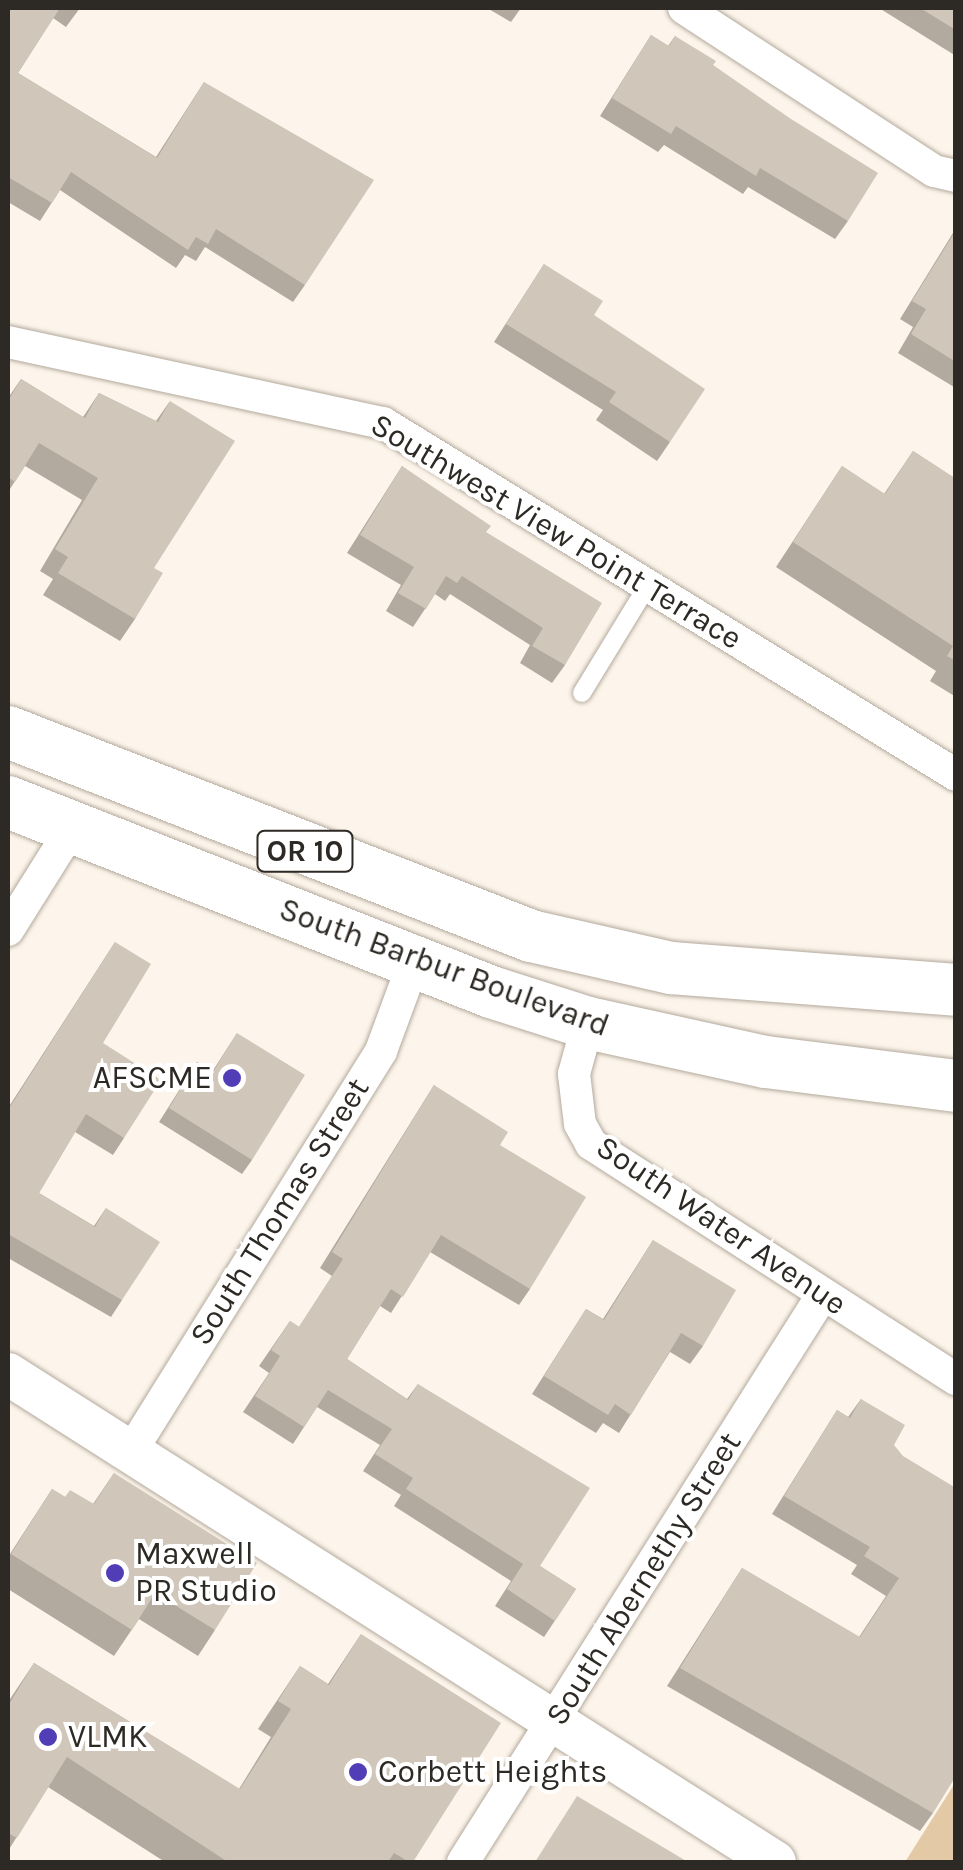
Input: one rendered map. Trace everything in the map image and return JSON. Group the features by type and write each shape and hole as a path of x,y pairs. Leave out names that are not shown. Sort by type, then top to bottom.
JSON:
{"main road":[{"name":"OR 10","path":"8,732 531,936 670,968 956,990"},
{"name":"South Barbur Boulevard","path":"8,802 414,962 588,1023 766,1062 956,1086"}],"street":[{"path":"684,8 934,171 956,176"},
{"name":"Southwest View Point Terrace","path":"8,342 383,423 956,775"},
{"path":"8,930 72,828"},
{"name":"South Thomas Street","path":"130,1453 381,1051 414,962"},
{"name":"South Water Avenue","path":"588,1023 574,1074 580,1124 591,1144 956,1379"},
{"name":"South Abernethy Street","path":"463,1862 823,1294"},
{"path":"8,1374 775,1862"}],"lane":[{"path":"582,692 648,584"}],"shaded area":[{"path":"955,1783 955,1862 905,1862"}],"building":[{"path":"8,8 60,8 18,73 157,158 204,82 374,180 305,285 216,229 208,244 196,237 188,250 71,172 52,203 8,177"},
{"path":"920,8 956,8 956,30"},
{"path":"651,35 669,46 675,36 716,61 713,65 791,119 878,173 848,221 760,168 756,176 676,126 671,134 612,98"},
{"path":"956,230 956,362 911,334 926,309 912,301"},
{"path":"544,264 603,301 594,315 705,389 670,442 609,402 616,392 506,324"},
{"path":"21,379 85,418 99,393 158,422 170,401 235,441 154,568 163,573 135,619 58,573 68,557 55,549 98,478 39,443 15,482 8,477 8,401"},
{"path":"913,451 956,479 956,661 947,656 953,646 793,542 842,466 885,494"},
{"path":"402,466 491,526 486,532 602,603 565,665 532,646 543,628 462,576 457,583 446,576 426,609 398,593 414,567 360,535"},
{"path":"115,942 151,964 103,1043 161,1080 124,1138 86,1114 39,1193 95,1227 106,1208 160,1242 122,1300 8,1234 8,1110"},
{"path":"237,1033 305,1075 252,1160 169,1108 197,1062 213,1072"},
{"path":"434,1085 508,1132 500,1145 586,1197 530,1289 441,1235 403,1297 391,1289 347,1359 408,1400 418,1384 590,1488 540,1566 576,1589 555,1621 507,1589 523,1564 406,1489 413,1478 375,1454 392,1429 328,1390 304,1427 255,1396 280,1356 271,1350 290,1321 299,1327 343,1259 332,1252"},
{"path":"653,1240 736,1290 703,1346 681,1333 631,1415 615,1404 608,1415 544,1376 586,1309 604,1320"},
{"path":"861,1399 905,1425 894,1445 903,1456 956,1488 956,1776 933,1813 680,1668 742,1568 860,1637 899,1578 864,1556 870,1547 784,1496 837,1410 850,1418"},
{"name":"Maxwell PR Studio","path":"114,1473 257,1563 215,1630 155,1593 132,1630 11,1554 52,1489 65,1497 70,1490 94,1504"},
{"path":"361,1634 501,1723 413,1862 394,1853 388,1862 228,1862 67,1757 17,1838 8,1833 8,1706 34,1663 240,1789 291,1709 278,1701 300,1666 329,1685"},
{"path":"577,1796 688,1862 535,1862"}],"place":[{"name":"AFSCME","path":"232,1078"},
{"name":"Maxwell PR Studio","path":"115,1573"},
{"name":"VLMK","path":"48,1737"},
{"name":"Corbett Heights","path":"358,1772"}]}
